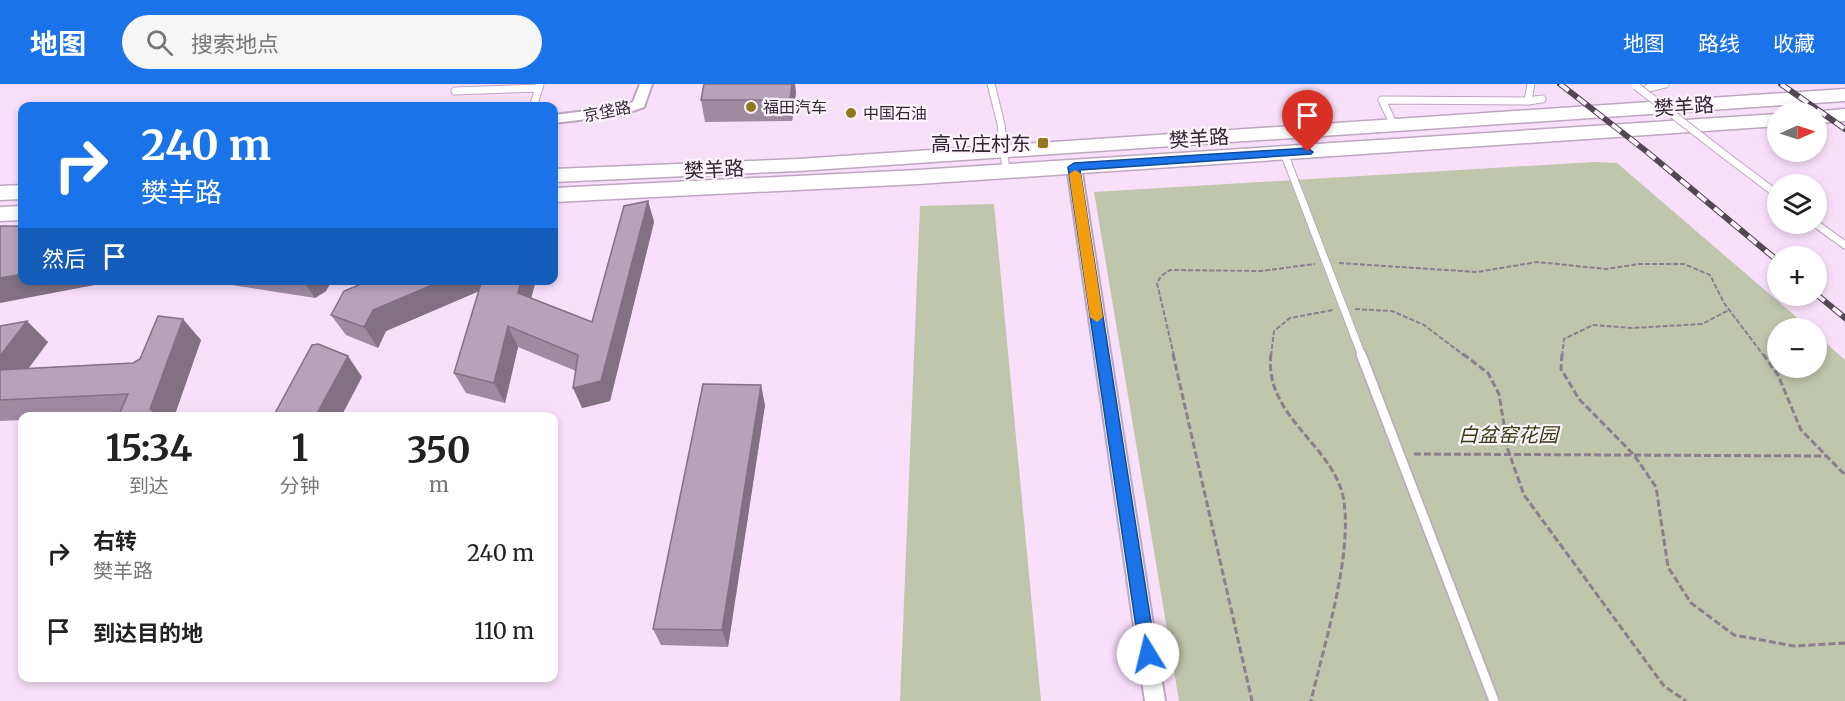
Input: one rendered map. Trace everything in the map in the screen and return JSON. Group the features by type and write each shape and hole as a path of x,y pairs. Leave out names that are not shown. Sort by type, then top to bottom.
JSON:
{"main road":[{"name":"樊羊路","path":"558,195 796,184 1005,161 1394,125 1845,95"},
{"path":"1827,116 1845,115"},
{"name":"樊羊路","path":"558,176 798,165 1005,161 1074,167 1767,121"},
{"path":"0,193 18,192"},
{"path":"0,214 18,213"}],"street":[{"name":"京垡路","path":"558,119 621,111 639,104 646,84"},
{"path":"1074,167 1155,701"}],"lane":[{"path":"991,84 1001,124 1005,161"},
{"path":"1528,101 1531,84"},
{"path":"1648,88 1665,84"},
{"path":"1635,85 1767,187"},
{"path":"455,91 540,86 535,102"},
{"path":"1394,125 1382,100 1528,101 1542,99"},
{"path":"1284,153 1494,701"},
{"path":"1827,232 1845,245"}],"path":[{"path":"1252,701 1157,284 1161,276 1170,270 1261,271 1326,262 1477,272 1537,262 1606,269 1640,264 1684,264 1710,275 1729,310 1778,375 1801,430 1845,475"},
{"path":"1311,701 1343,561 1344,502 1334,470 1306,440 1284,408 1269,370 1275,332 1290,318 1344,309 1392,311 1424,325 1488,373 1499,394 1509,455 1524,495 1664,686 1686,701"},
{"path":"1729,310 1702,324 1632,328 1593,325 1564,339 1561,369 1580,399 1634,455 1656,487 1668,567 1691,603 1734,635 1794,646 1845,643"},
{"path":"1400,454 1827,456"}],"green space":[{"name":"白盆窑花园","path":"1594,162 1617,163 1767,292 1767,306 1783,306 1797,318 1767,318 1767,378 1827,378 1827,344 1845,360 1845,701 1179,701 1094,192"},
{"path":"994,204 1041,701 900,701 920,206"}],"building":[{"path":"704,84 792,84 790,100 701,100"},
{"path":"648,201 601,381 573,388 578,355 508,326 494,383 454,373 480,285 520,285 518,293 592,322 624,206"},
{"path":"0,226 18,226 18,275 0,278"},
{"path":"359,285 432,285 373,310 364,327 331,315 344,291"},
{"path":"158,316 183,319 150,409 154,412 120,412 128,394 0,400 0,370 133,363 140,359"},
{"path":"27,321 0,356 0,326"},
{"path":"318,344 348,356 318,412 276,412 312,345"},
{"path":"703,384 761,385 722,630 653,629"}],"railway":[{"path":"1560,84 1646,151 1767,252"},
{"path":"1781,84 1845,129"},
{"path":"1827,303 1845,318"}],"slow traffic":[{"path":"1075,174 1097,317"}],"place":[{"name":"福田汽车","path":"751,107"},
{"name":"中国石油","path":"851,113"},
{"name":"高立庄村东","path":"1043,143"}],"route":[{"path":"1148,654 1074,167 1308,152"}]}
